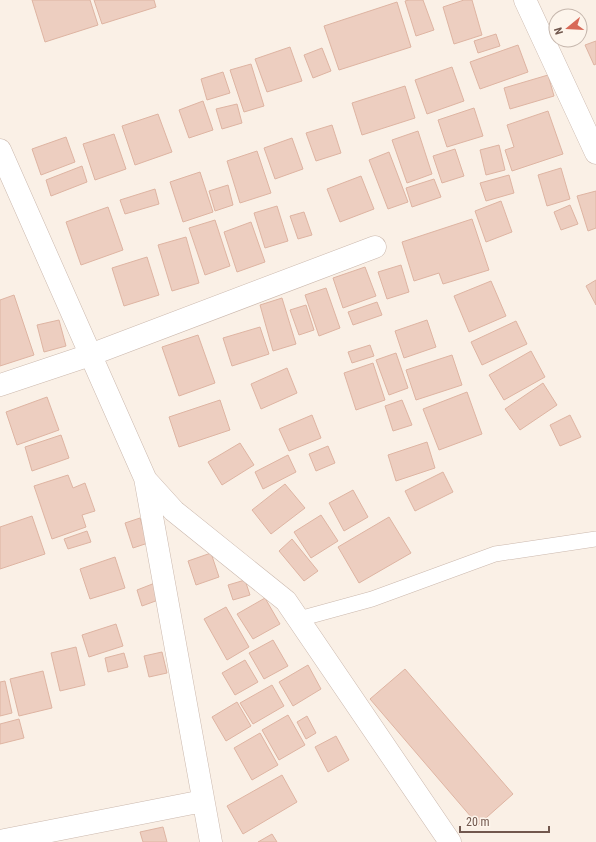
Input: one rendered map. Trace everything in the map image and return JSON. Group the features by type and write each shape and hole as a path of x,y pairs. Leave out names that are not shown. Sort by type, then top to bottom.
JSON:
{"street":[{"path":"525,0 596,153"},
{"path":"0,150 145,478 211,842"},
{"path":"0,385 90,355 375,247"},
{"path":"145,478 174,512 286,601 300,619 450,842"},
{"path":"0,841 204,801"}],"lane":[{"path":"300,619 372,599 495,554 596,539"}],"building":[{"path":"32,0 90,0 98,25 45,42"},
{"path":"94,0 154,0 156,7 102,24"},
{"path":"423,0 434,30 416,36 405,1"},
{"path":"464,0 472,0 482,35 454,44 443,7"},
{"path":"397,2 411,47 339,70 324,26"},
{"path":"496,34 500,46 478,53 474,41"},
{"path":"596,41 596,64 594,65 586,48 588,48 588,44"},
{"path":"518,45 528,72 480,89 470,62"},
{"path":"290,47 302,81 267,92 255,59"},
{"path":"322,48 331,71 313,78 304,55"},
{"path":"251,64 264,106 244,112 230,70"},
{"path":"452,67 464,101 427,114 415,80"},
{"path":"223,72 230,93 207,100 201,79"},
{"path":"548,75 554,96 510,109 504,88"},
{"path":"405,86 415,118 362,135 352,103"},
{"path":"203,101 213,130 189,138 179,110"},
{"path":"237,104 242,123 222,129 216,109"},
{"path":"474,108 483,136 447,147 438,120"},
{"path":"548,111 563,154 512,171 505,150 514,147 507,125"},
{"path":"158,114 172,152 135,165 122,126"},
{"path":"332,125 341,153 316,161 306,133"},
{"path":"418,131 432,174 407,183 392,140"},
{"path":"114,134 126,169 95,180 83,144"},
{"path":"66,137 75,162 41,175 32,149"},
{"path":"292,138 303,169 275,179 264,148"},
{"path":"499,145 505,170 486,175 480,150"},
{"path":"455,149 464,176 442,183 433,156"},
{"path":"257,151 271,193 240,203 227,161"},
{"path":"389,152 408,202 388,209 369,160"},
{"path":"82,166 87,182 51,196 46,180"},
{"path":"561,168 570,199 547,206 538,175"},
{"path":"200,172 213,212 183,222 170,182"},
{"path":"509,175 514,193 486,201 480,183"},
{"path":"361,176 374,209 340,222 327,189"},
{"path":"434,179 441,197 412,207 406,188"},
{"path":"228,185 233,205 215,211 209,191"},
{"path":"155,189 159,204 125,214 120,200"},
{"path":"596,191 596,228 588,231 577,196"},
{"path":"501,201 512,232 486,242 475,211"},
{"path":"570,205 578,224 561,230 554,212"},
{"path":"277,206 288,241 265,248 254,213"},
{"path":"108,207 123,250 81,265 66,222"},
{"path":"304,212 312,235 298,239 290,216"},
{"path":"472,219 489,270 443,284 439,273 414,281 402,242"},
{"path":"215,220 230,266 205,275 189,228"},
{"path":"251,222 265,262 237,272 224,232"},
{"path":"186,237 199,283 172,291 158,245"},
{"path":"147,257 159,295 124,306 112,268"},
{"path":"401,265 409,292 387,299 378,272"},
{"path":"365,267 376,296 343,308 333,278"},
{"path":"596,280 596,305 586,286"},
{"path":"491,281 506,316 469,332 454,296"},
{"path":"326,288 340,328 319,336 305,295"},
{"path":"14,295 34,355 0,366 0,300"},
{"path":"282,298 296,344 273,351 260,305"},
{"path":"377,302 382,315 353,325 348,312"},
{"path":"306,305 314,330 299,335 290,310"},
{"path":"59,320 66,346 44,352 37,325"},
{"path":"427,320 436,347 404,358 395,331"},
{"path":"516,321 527,344 482,365 471,342"},
{"path":"260,327 269,354 232,366 223,338"},
{"path":"198,335 215,383 179,396 162,347"},
{"path":"370,345 374,356 352,363 348,352"},
{"path":"531,351 545,377 504,400 489,375"},
{"path":"396,353 408,388 389,395 376,360"},
{"path":"452,355 462,385 416,400 406,370"},
{"path":"373,363 385,400 356,410 344,373"},
{"path":"287,368 297,393 261,409 251,384"},
{"path":"543,383 557,405 520,430 505,409"},
{"path":"467,392 482,434 439,450 423,409"},
{"path":"47,397 59,430 17,445 6,412"},
{"path":"220,400 230,430 179,447 169,417"},
{"path":"402,400 412,425 393,431 385,406"},
{"path":"312,415 321,438 289,451 279,429"},
{"path":"570,415 581,437 560,446 550,425"},
{"path":"61,435 69,458 32,471 25,447"},
{"path":"427,442 435,468 396,481 388,455"},
{"path":"240,443 254,465 222,485 208,462"},
{"path":"328,446 335,463 316,471 309,454"},
{"path":"288,455 296,472 263,489 255,472"},
{"path":"443,472 453,492 415,511 405,491"},
{"path":"68,475 73,488 85,483 95,511 82,515 86,527 52,539 34,486"},
{"path":"285,484 305,508 271,534 252,510"},
{"path":"353,490 368,517 344,531 329,503"},
{"path":"321,515 338,541 311,558 294,532"},
{"path":"32,516 45,554 0,569 0,527"},
{"path":"389,517 411,553 359,583 338,547"},
{"path":"140,518 148,543 133,548 125,523"},
{"path":"87,531 91,542 68,549 64,539"},
{"path":"292,539 318,571 304,581 279,551"},
{"path":"211,553 219,577 196,585 188,561"},
{"path":"115,557 125,588 90,599 80,569"},
{"path":"245,580 250,595 233,600 228,585"},
{"path":"155,583 161,599 142,606 137,590"},
{"path":"265,598 280,624 253,639 237,614"},
{"path":"226,607 249,647 227,660 204,619"},
{"path":"116,624 123,646 89,657 82,635"},
{"path":"273,640 288,666 264,679 249,653"},
{"path":"76,647 85,685 60,691 51,653"},
{"path":"162,652 167,673 149,677 144,656"},
{"path":"124,653 128,667 108,672 105,658"},
{"path":"245,660 258,682 235,695 222,673"},
{"path":"308,665 321,689 293,706 279,682"},
{"path":"405,669 513,794 478,825 370,699"},
{"path":"43,671 52,708 19,716 10,679"},
{"path":"5,681 12,713 0,716 0,682"},
{"path":"272,685 284,706 253,724 240,703"},
{"path":"237,702 251,726 226,741 212,717"},
{"path":"288,715 305,745 279,760 262,730"},
{"path":"307,716 316,733 306,739 297,722"},
{"path":"19,719 24,738 0,744 0,724"},
{"path":"260,733 278,765 252,780 234,748"},
{"path":"336,736 349,760 328,772 315,747"},
{"path":"282,775 297,802 243,834 227,806"},
{"path":"163,827 167,842 143,842 140,832"},
{"path":"272,834 277,842 258,842"}]}
